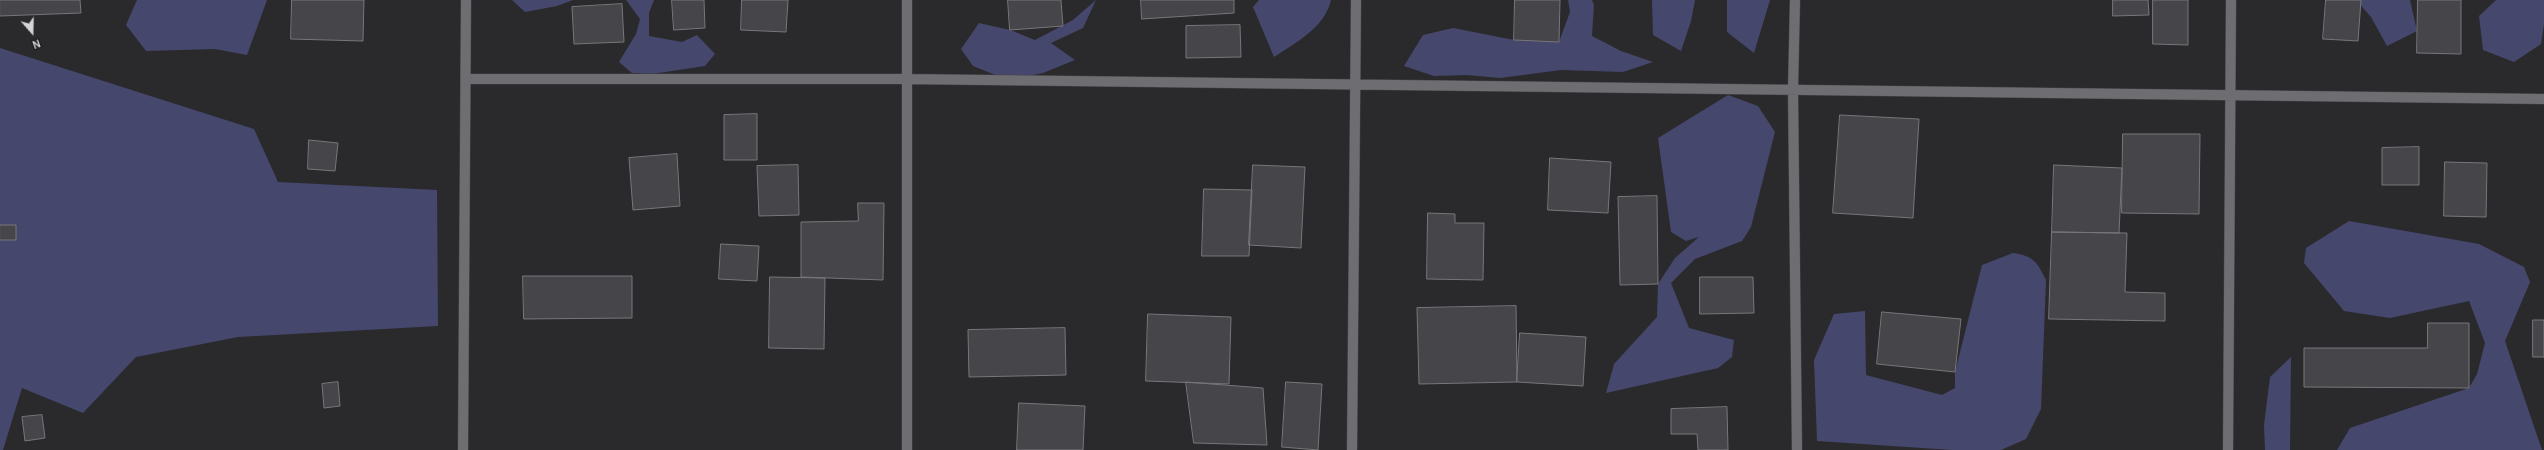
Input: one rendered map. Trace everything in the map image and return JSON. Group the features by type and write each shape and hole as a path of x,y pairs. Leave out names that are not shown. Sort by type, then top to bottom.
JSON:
{"street":[{"path":"463,450 467,79 466,0"},
{"path":"907,0 907,450"},
{"path":"1352,450 1356,0"},
{"path":"1795,0 1793,90 1797,450"},
{"path":"2228,450 2229,96 2231,0"},
{"path":"467,79 906,79 1355,83 2229,96 2544,99"}],"shaded area":[{"path":"137,0 267,0 247,55 215,49 146,51 126,25"},
{"path":"512,0 573,0 557,6 525,12"},
{"path":"626,0 654,0 649,13 649,36 682,42 697,35 715,54 705,66 652,74 632,73 619,62 636,34 640,19"},
{"path":"1096,0 1083,28 1051,43 1075,60 1043,73 1008,80 973,66 961,49 979,23 1010,30 1035,40 1073,20"},
{"path":"1259,0 1331,0 1328,10 1323,18 1309,33 1274,57 1253,7"},
{"path":"1568,0 1592,0 1594,5 1592,36 1621,51 1653,62 1623,72 1561,70 1500,78 1467,75 1434,76 1404,66 1423,35 1453,28 1514,40 1547,39 1559,42 1570,12"},
{"path":"1652,0 1695,0 1691,21 1681,51 1653,35"},
{"path":"1727,0 1770,0 1754,53 1727,32"},
{"path":"2356,0 2410,0 2417,31 2387,46 2371,17"},
{"path":"2496,0 2544,0 2544,24 2541,44 2514,62 2483,50 2479,16"},
{"path":"0,48 254,129 278,182 437,190 438,326 238,337 136,357 83,413 22,388 3,450 0,450"},
{"path":"1728,95 1758,106 1775,132 1751,227 1742,241 1695,259 1671,283 1689,328 1734,340 1732,357 1718,368 1606,393 1614,364 1657,317 1658,284 1675,258 1699,237 1686,241 1671,232 1658,138"},
{"path":"2349,221 2479,244 2524,267 2530,282 2505,341 2542,450 2337,450 2350,428 2469,388 2477,374 2485,343 2469,301 2390,318 2344,311 2304,263 2306,248"},
{"path":"2013,253 2026,256 2034,261 2046,280 2041,409 2026,439 2001,450 1952,450 1817,441 1814,360 1834,314 1865,311 1866,375 1942,395 1955,388 1955,372 1982,265"},
{"path":"2291,357 2290,450 2265,450 2264,425 2270,377"}],"building":[{"path":"0,0 80,0 81,13 0,16"},
{"path":"292,0 364,0 363,41 291,39"},
{"path":"672,0 704,0 705,28 674,30"},
{"path":"742,0 788,0 786,32 741,30"},
{"path":"1008,0 1061,0 1063,26 1010,30"},
{"path":"1141,0 1234,0 1234,13 1142,19"},
{"path":"1515,0 1560,0 1559,42 1514,40"},
{"path":"2113,0 2148,0 2149,15 2113,16"},
{"path":"2153,0 2188,0 2188,45 2153,44"},
{"path":"2326,0 2361,0 2358,41 2323,39"},
{"path":"2418,0 2461,0 2461,54 2417,53"},
{"path":"622,4 624,42 574,44 572,7"},
{"path":"1240,25 1241,57 1186,58 1186,26"},
{"path":"757,114 757,160 724,160 724,115"},
{"path":"1840,115 1919,119 1913,218 1833,213"},
{"path":"2123,134 2200,134 2199,214 2122,213"},
{"path":"309,140 338,143 335,171 308,169"},
{"path":"2419,147 2419,185 2382,185 2382,148"},
{"path":"677,154 680,206 633,210 629,158"},
{"path":"1550,158 1611,162 1608,213 1548,210"},
{"path":"2445,162 2487,163 2486,217 2444,216"},
{"path":"798,165 799,215 759,216 757,166"},
{"path":"1253,165 1305,167 1301,248 1249,245"},
{"path":"2054,165 2122,168 2119,233 2052,232"},
{"path":"1204,189 1252,190 1249,256 1202,256"},
{"path":"1657,196 1658,284 1620,285 1618,197"},
{"path":"858,203 884,203 883,280 801,277 801,222 858,221"},
{"path":"1428,213 1455,214 1455,223 1484,223 1483,280 1427,279"},
{"path":"0,225 16,225 16,240 0,240"},
{"path":"2052,232 2127,233 2125,292 2165,293 2165,321 2049,319"},
{"path":"721,244 759,246 757,281 719,279"},
{"path":"523,276 632,276 632,318 524,319"},
{"path":"770,277 825,278 824,349 769,348"},
{"path":"1700,277 1753,277 1754,313 1700,314"},
{"path":"1516,306 1517,382 1419,384 1417,308"},
{"path":"1882,312 1961,319 1955,372 1877,364"},
{"path":"1148,314 1231,317 1229,384 1146,381"},
{"path":"2533,320 2544,320 2544,357 2533,357"},
{"path":"2428,323 2469,323 2469,388 2304,387 2304,348 2427,348"},
{"path":"1065,328 1066,375 969,377 968,330"},
{"path":"1520,333 1586,337 1583,386 1517,382"},
{"path":"338,382 340,406 324,408 322,384"},
{"path":"1186,382 1263,388 1267,445 1194,443"},
{"path":"1286,382 1322,384 1318,450 1282,447"},
{"path":"1019,403 1085,406 1083,450 1017,450"},
{"path":"1727,407 1728,450 1698,450 1697,434 1671,434 1671,409"},
{"path":"42,415 45,438 25,441 22,417"}]}
